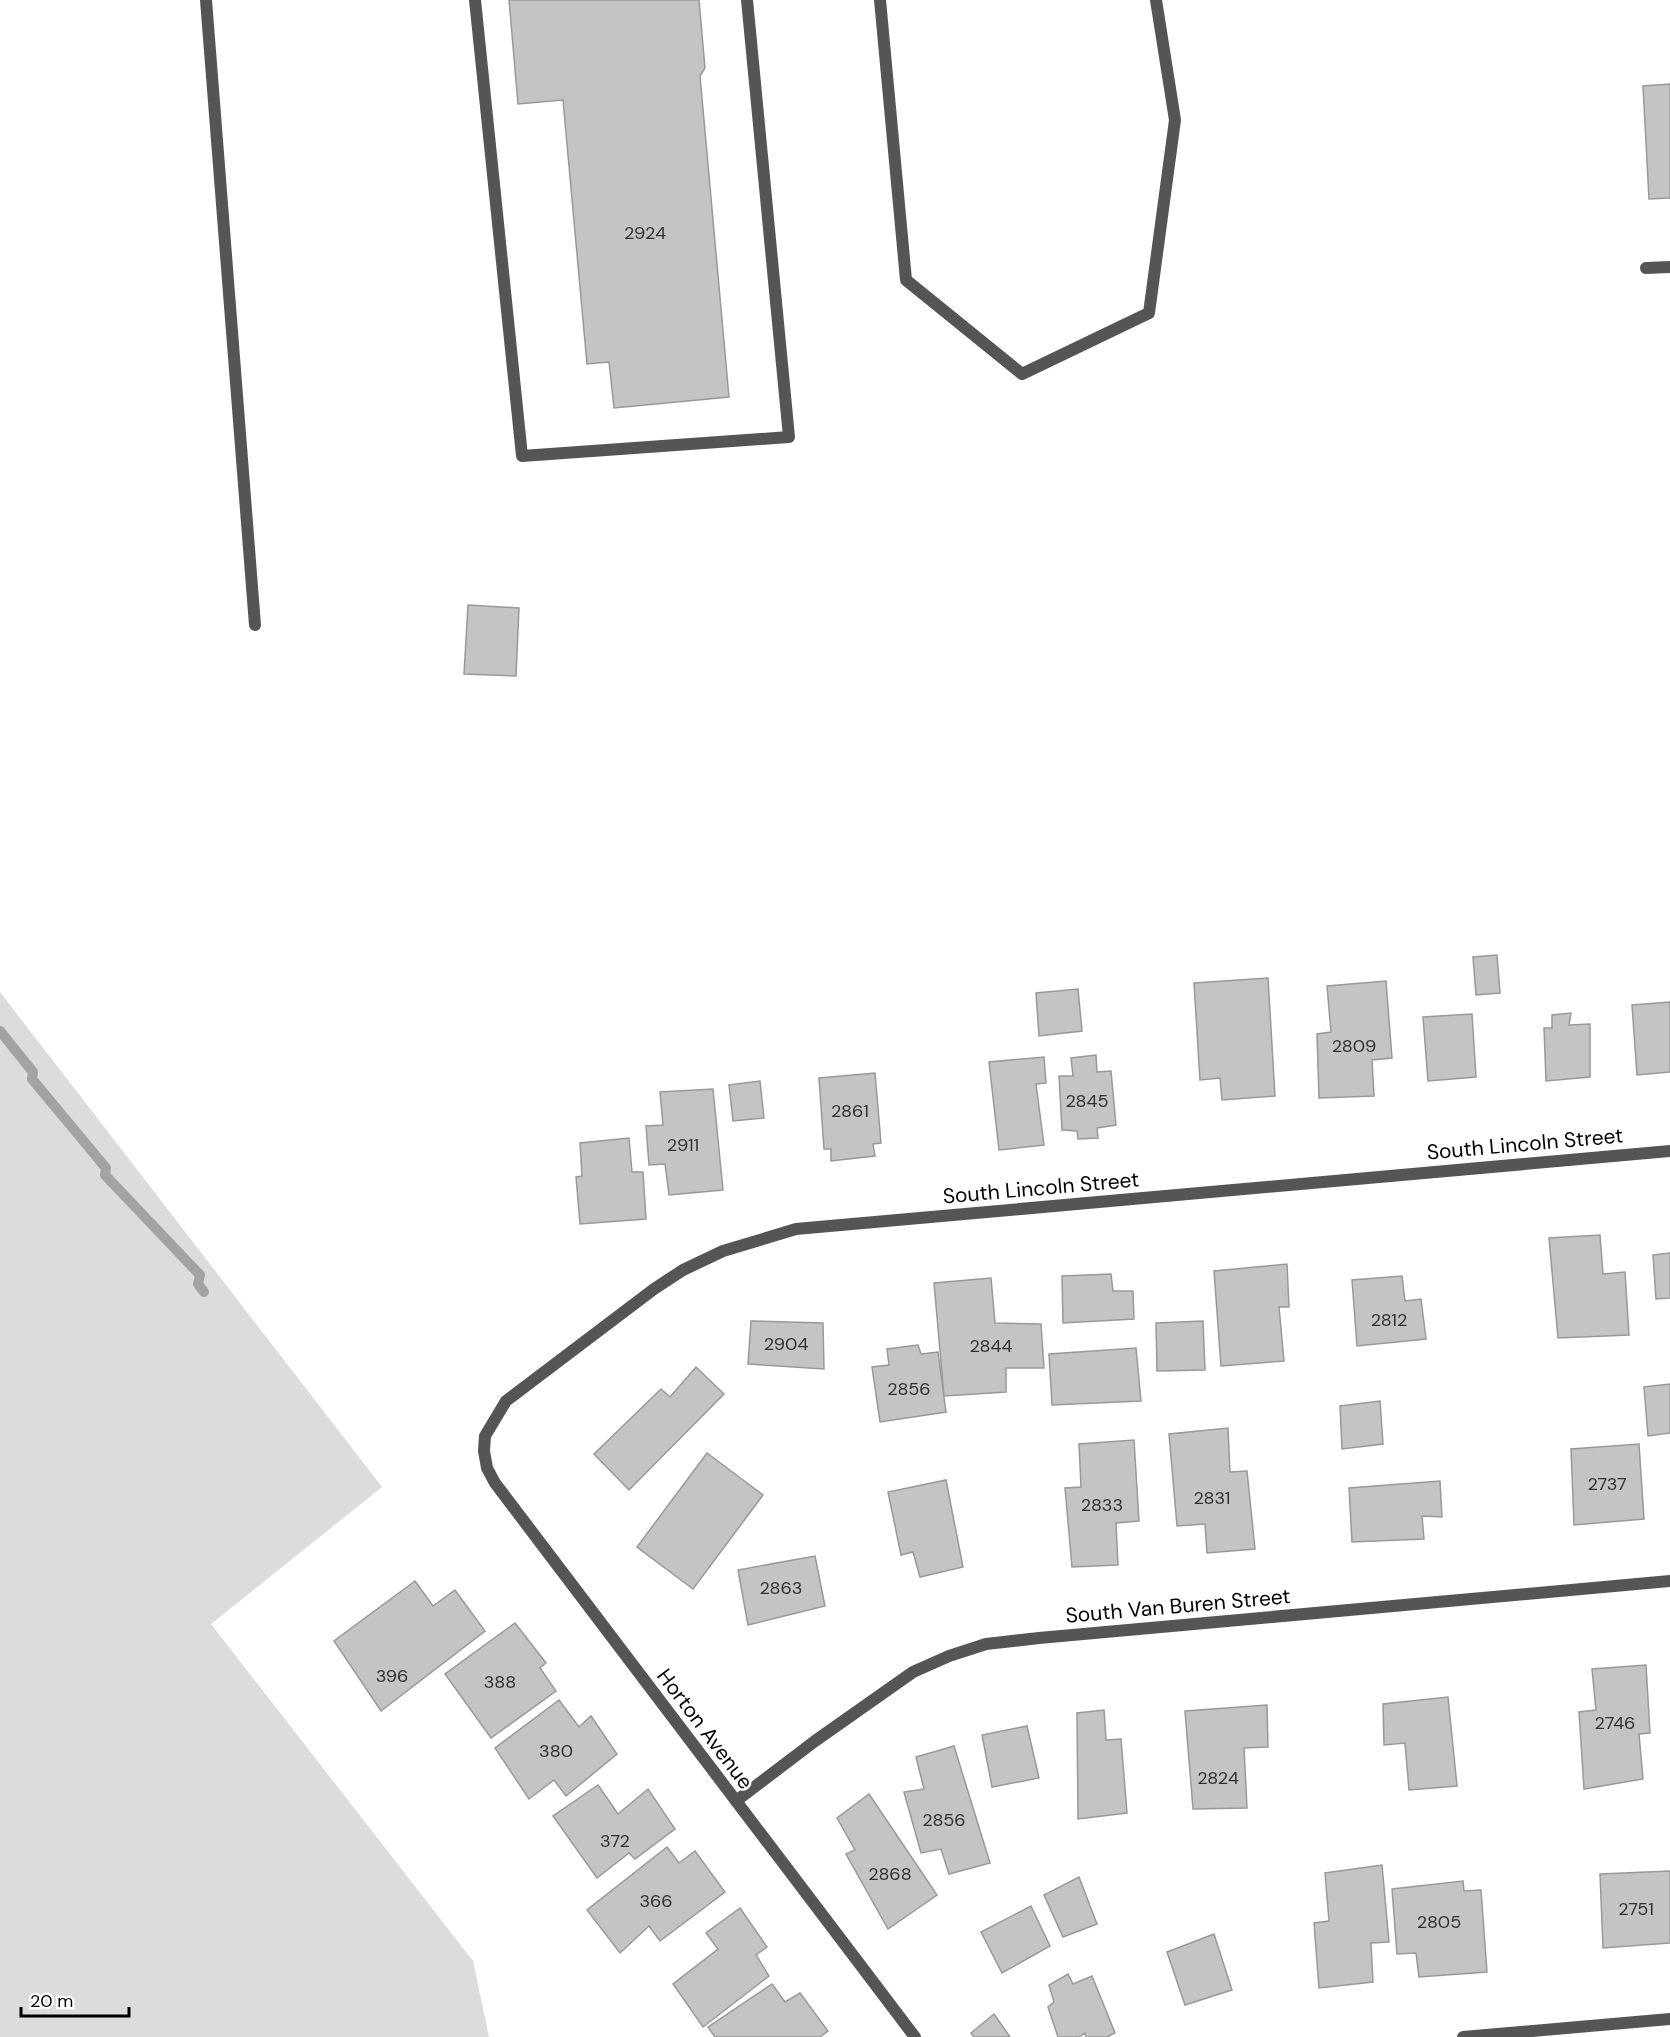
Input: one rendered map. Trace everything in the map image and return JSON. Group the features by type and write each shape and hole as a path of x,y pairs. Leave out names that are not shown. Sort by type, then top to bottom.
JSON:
{"street":[{"path":"206,0 255,625"},
{"path":"475,0 522,456 789,437 747,0"},
{"path":"880,0 906,280 1022,374 1149,313 1175,120 1156,0"},
{"path":"1646,268 1670,267"},
{"name":"South Lincoln Street","path":"485,1436 506,1401 654,1289 683,1270 723,1251 796,1229 1670,1151"},
{"name":"Horton Avenue","path":"485,1436 484,1451 487,1468 495,1483 915,2037"},
{"name":"South Van Buren Street","path":"736,1801 814,1741 913,1672 949,1656 986,1644 1670,1581"},
{"path":"1463,2037 1670,2019"}],"shaded area":[{"path":"0,992 382,1487 211,1624 473,1961 489,2037 0,2037"}],"building":[{"path":"509,0 699,0 705,68 700,76 729,397 614,408 609,362 587,364 563,100 518,104"},
{"path":"1670,84 1670,198 1649,199 1643,86"},
{"path":"468,605 519,608 516,676 464,674"},
{"path":"1497,955 1500,993 1476,995 1473,957"},
{"path":"1268,978 1275,1096 1222,1100 1220,1078 1200,1080 1194,983"},
{"path":"1386,981 1392,1058 1372,1060 1374,1096 1319,1098 1317,1034 1331,1032 1327,986"},
{"path":"1078,989 1082,1031 1039,1036 1036,993"},
{"path":"1670,1002 1670,1072 1637,1075 1632,1005"},
{"path":"1571,1013 1569,1025 1590,1024 1590,1077 1546,1081 1544,1028 1552,1028 1552,1015"},
{"path":"1472,1014 1476,1077 1428,1081 1423,1017"},
{"path":"1096,1055 1097,1072 1111,1071 1116,1125 1097,1128 1098,1138 1078,1139 1077,1131 1062,1130 1059,1076 1073,1076 1071,1058"},
{"path":"1044,1057 1046,1083 1036,1084 1044,1145 999,1150 989,1062"},
{"path":"875,1073 881,1143 873,1144 875,1156 831,1161 831,1149 824,1149 819,1078"},
{"path":"760,1081 764,1118 733,1121 729,1085"},
{"path":"713,1089 723,1190 669,1195 665,1164 649,1165 646,1126 663,1125 660,1092"},
{"path":"629,1138 632,1172 643,1172 646,1219 580,1224 576,1177 582,1176 580,1143"},
{"path":"1600,1235 1603,1274 1625,1272 1629,1335 1558,1338 1549,1238"},
{"path":"1670,1253 1670,1298 1656,1299 1653,1255"},
{"path":"1287,1264 1289,1307 1279,1307 1284,1361 1221,1366 1214,1271"},
{"path":"1111,1274 1113,1291 1133,1291 1134,1319 1063,1323 1062,1276"},
{"path":"1402,1276 1405,1301 1421,1299 1426,1339 1357,1346 1352,1280"},
{"path":"991,1278 995,1323 1041,1324 1044,1368 1006,1368 1006,1392 944,1396 934,1283"},
{"path":"751,1321 823,1323 824,1369 748,1364"},
{"path":"1203,1321 1205,1370 1157,1371 1156,1323"},
{"path":"918,1345 921,1354 938,1352 946,1412 880,1422 872,1367 889,1365 887,1349"},
{"path":"1136,1348 1141,1401 1052,1405 1049,1354"},
{"path":"696,1367 724,1394 629,1490 594,1454 661,1389 670,1397"},
{"path":"1670,1384 1670,1433 1648,1436 1644,1387"},
{"path":"1380,1401 1383,1444 1342,1449 1340,1406"},
{"path":"1228,1428 1230,1472 1247,1471 1255,1549 1207,1553 1205,1524 1177,1526 1169,1434"},
{"path":"1134,1440 1139,1521 1116,1523 1118,1565 1072,1567 1065,1488 1081,1487 1079,1444"},
{"path":"1639,1444 1644,1519 1574,1525 1571,1449"},
{"path":"707,1453 763,1495 693,1589 637,1547"},
{"path":"946,1480 963,1567 920,1577 913,1552 901,1555 888,1492"},
{"path":"1440,1481 1442,1517 1422,1516 1424,1539 1352,1542 1349,1488"},
{"path":"815,1556 825,1606 748,1625 738,1570"},
{"path":"415,1581 433,1606 455,1590 485,1631 381,1711 334,1641"},
{"path":"515,1623 546,1663 540,1668 556,1691 491,1738 445,1674"},
{"path":"1646,1665 1650,1733 1639,1734 1643,1779 1584,1789 1579,1712 1596,1710 1592,1669"},
{"path":"1448,1697 1457,1786 1409,1790 1405,1743 1384,1745 1383,1704"},
{"path":"559,1700 579,1727 591,1716 617,1754 566,1796 554,1780 529,1799 495,1748"},
{"path":"1267,1705 1268,1747 1244,1748 1247,1808 1193,1809 1185,1711"},
{"path":"1104,1710 1106,1740 1121,1739 1127,1813 1078,1819 1077,1713"},
{"path":"1027,1726 1039,1778 992,1787 982,1735"},
{"path":"954,1746 990,1863 949,1874 941,1849 921,1853 904,1792 924,1789 916,1757"},
{"path":"598,1785 618,1814 648,1789 675,1829 635,1859 629,1853 597,1878 553,1816"},
{"path":"869,1794 937,1895 888,1929 846,1854 855,1850 837,1818"},
{"path":"667,1847 679,1863 695,1851 725,1892 660,1941 649,1926 620,1953 587,1910"},
{"path":"1382,1865 1389,1942 1371,1943 1373,1982 1319,1988 1314,1923 1329,1921 1325,1873"},
{"path":"1670,1871 1670,1943 1603,1948 1600,1874"},
{"path":"1079,1877 1097,1924 1063,1937 1044,1895"},
{"path":"1463,1881 1464,1891 1481,1890 1487,1972 1419,1977 1416,1953 1397,1954 1392,1889"},
{"path":"1031,1906 1050,1946 1002,1973 981,1932"},
{"path":"740,1908 767,1947 756,1955 769,1976 703,2027 673,1984 718,1949 706,1933"},
{"path":"1214,1934 1232,1990 1185,2005 1167,1952"},
{"path":"1068,1974 1073,1984 1092,1976 1115,2033 1107,2037 1086,2037 1085,2033 1079,2037 1058,2037 1048,2007 1054,2002 1049,1985"},
{"path":"772,1984 785,2002 800,1993 828,2031 820,2037 715,2037 708,2027"},
{"path":"994,2014 1010,2037 974,2037 971,2033"}],"waterway":[{"path":"0,1031 33,1072 32,1079 106,1168 105,1175 200,1275 198,1284 204,1292"}]}
